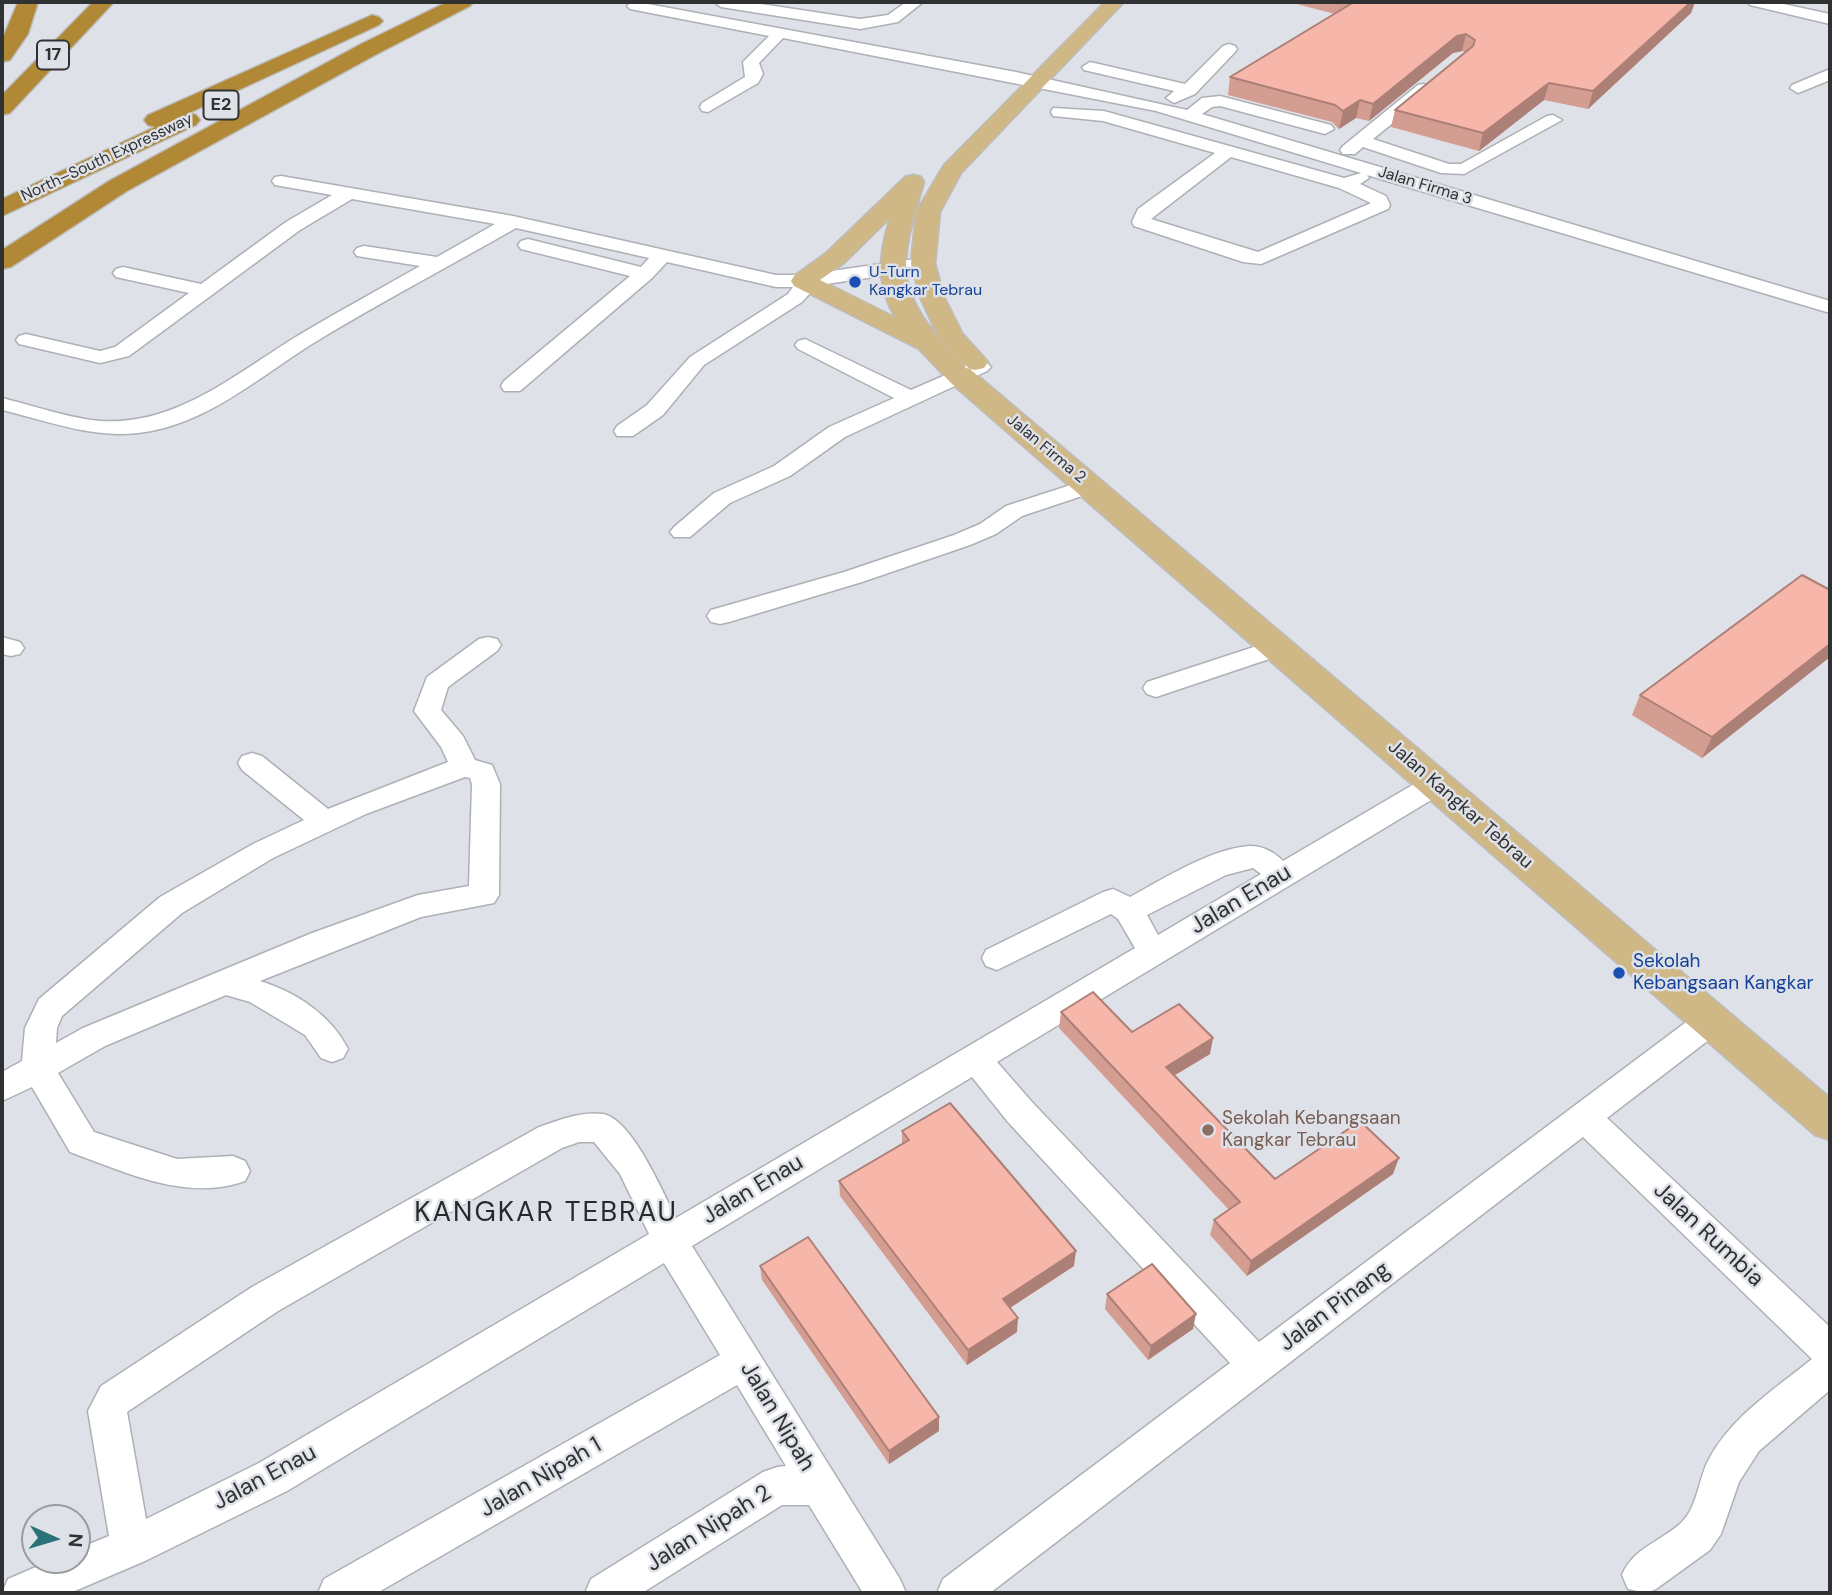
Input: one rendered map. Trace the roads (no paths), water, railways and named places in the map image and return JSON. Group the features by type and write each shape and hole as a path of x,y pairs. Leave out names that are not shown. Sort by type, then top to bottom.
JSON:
{"highway":[{"path":"2,55 18,34 28,2"},
{"name":"17","path":"2,108 104,2"},
{"name":"North–South Expressway","path":"2,208 440,2"},
{"path":"2,261 118,186 357,55 463,2"},
{"name":"North–South Expressway","path":"2,191 388,13"},
{"name":"17","path":"2,71 41,31"}],"main road":[{"name":"Jalan Firma 2","path":"970,371 933,299 923,264 928,212 952,170 1091,2"},
{"name":"Jalan Firma 2","path":"1089,486 970,371 928,343 899,300 891,268 913,182 1115,2"},
{"path":"913,182 835,258 803,281 928,343"},
{"name":"Jalan Kangkar Tebrau","path":"1089,486 1830,1123"}],"street":[{"path":"721,2 860,24 893,19 915,2"},
{"path":"1755,2 1830,19"},
{"name":"Jalan Firma 3","path":"635,6 1026,79 1159,107 1828,305"},
{"path":"708,107 752,80 755,74 751,62 780,33"},
{"path":"1159,107 1189,90 1229,49"},
{"path":"1090,67 1189,90"},
{"path":"1798,89 1830,74"},
{"path":"1336,159 1362,141 1441,75"},
{"path":"1189,116 1208,102 1220,100 1325,129"},
{"path":"1059,112 1104,116 1345,184 1380,200 1381,205 1261,258 1250,258 1141,222 1144,213 1228,151"},
{"path":"1362,141 1447,169 1464,169 1553,120"},
{"path":"1345,184 1355,182 1371,170"},
{"path":"281,181 513,222 758,278 803,281 923,264"},
{"path":"26,340 100,357 122,352 293,226 351,192"},
{"path":"2,404 100,428 140,426 180,415 243,382 305,340 513,222"},
{"path":"528,245 645,274"},
{"path":"363,253 442,264"},
{"path":"512,386 645,274 662,256"},
{"path":"123,273 205,291"},
{"path":"625,431 655,411 697,361 795,298 803,291 803,281"},
{"path":"805,345 912,399"},
{"path":"682,532 722,498 782,471 837,432 970,371"},
{"path":"720,616 853,577 962,540 988,529 1014,511 1089,486"},
{"path":"464,767 453,743 427,711 436,683 488,645"},
{"path":"1156,688 1275,648"},
{"path":"252,763 325,822"},
{"path":"2,1088 38,1069 93,1037 374,921 418,906 484,895 486,785 482,772 464,767 325,822 263,851 171,905 50,1008 41,1027 38,1069 82,1142 177,1174 233,1171"},
{"name":"Jalan Enau","path":"22,1593 131,1547 273,1477 1436,784"},
{"path":"1129,911 1225,863 1246,856 1260,858 1281,876"},
{"path":"997,958 1112,900 1129,911 1153,953"},
{"path":"226,982 260,993 316,1026 332,1049"},
{"name":"Jalan Pinang","path":"957,1593 1712,1020"},
{"path":"974,1057 1020,1112 1257,1366"},
{"name":"Jalan Rumbia","path":"1585,1118 1830,1351"},
{"name":"Jalan Nipah","path":"131,1547 107,1411 114,1399 289,1286 551,1137 579,1128 603,1128 632,1164 669,1240 886,1593"},
{"name":"Jalan Nipah 1","path":"338,1593 743,1362"},
{"path":"1642,1575 1696,1536 1707,1520 1723,1473 1745,1438 1830,1367"},
{"name":"Jalan Nipah 2","path":"606,1593 777,1486 819,1485"}],"place":[{"name":"U-Turn Kangkar Tebrau","path":"855,282"},
{"name":"Sekolah Kebangsaan Kangkar","path":"1619,973"},
{"name":"Sekolah Kebangsaan Kangkar Tebrau","path":"1208,1130"}],"district":[{"name":"KANGKAR TEBRAU","path":"546,1214"}]}
